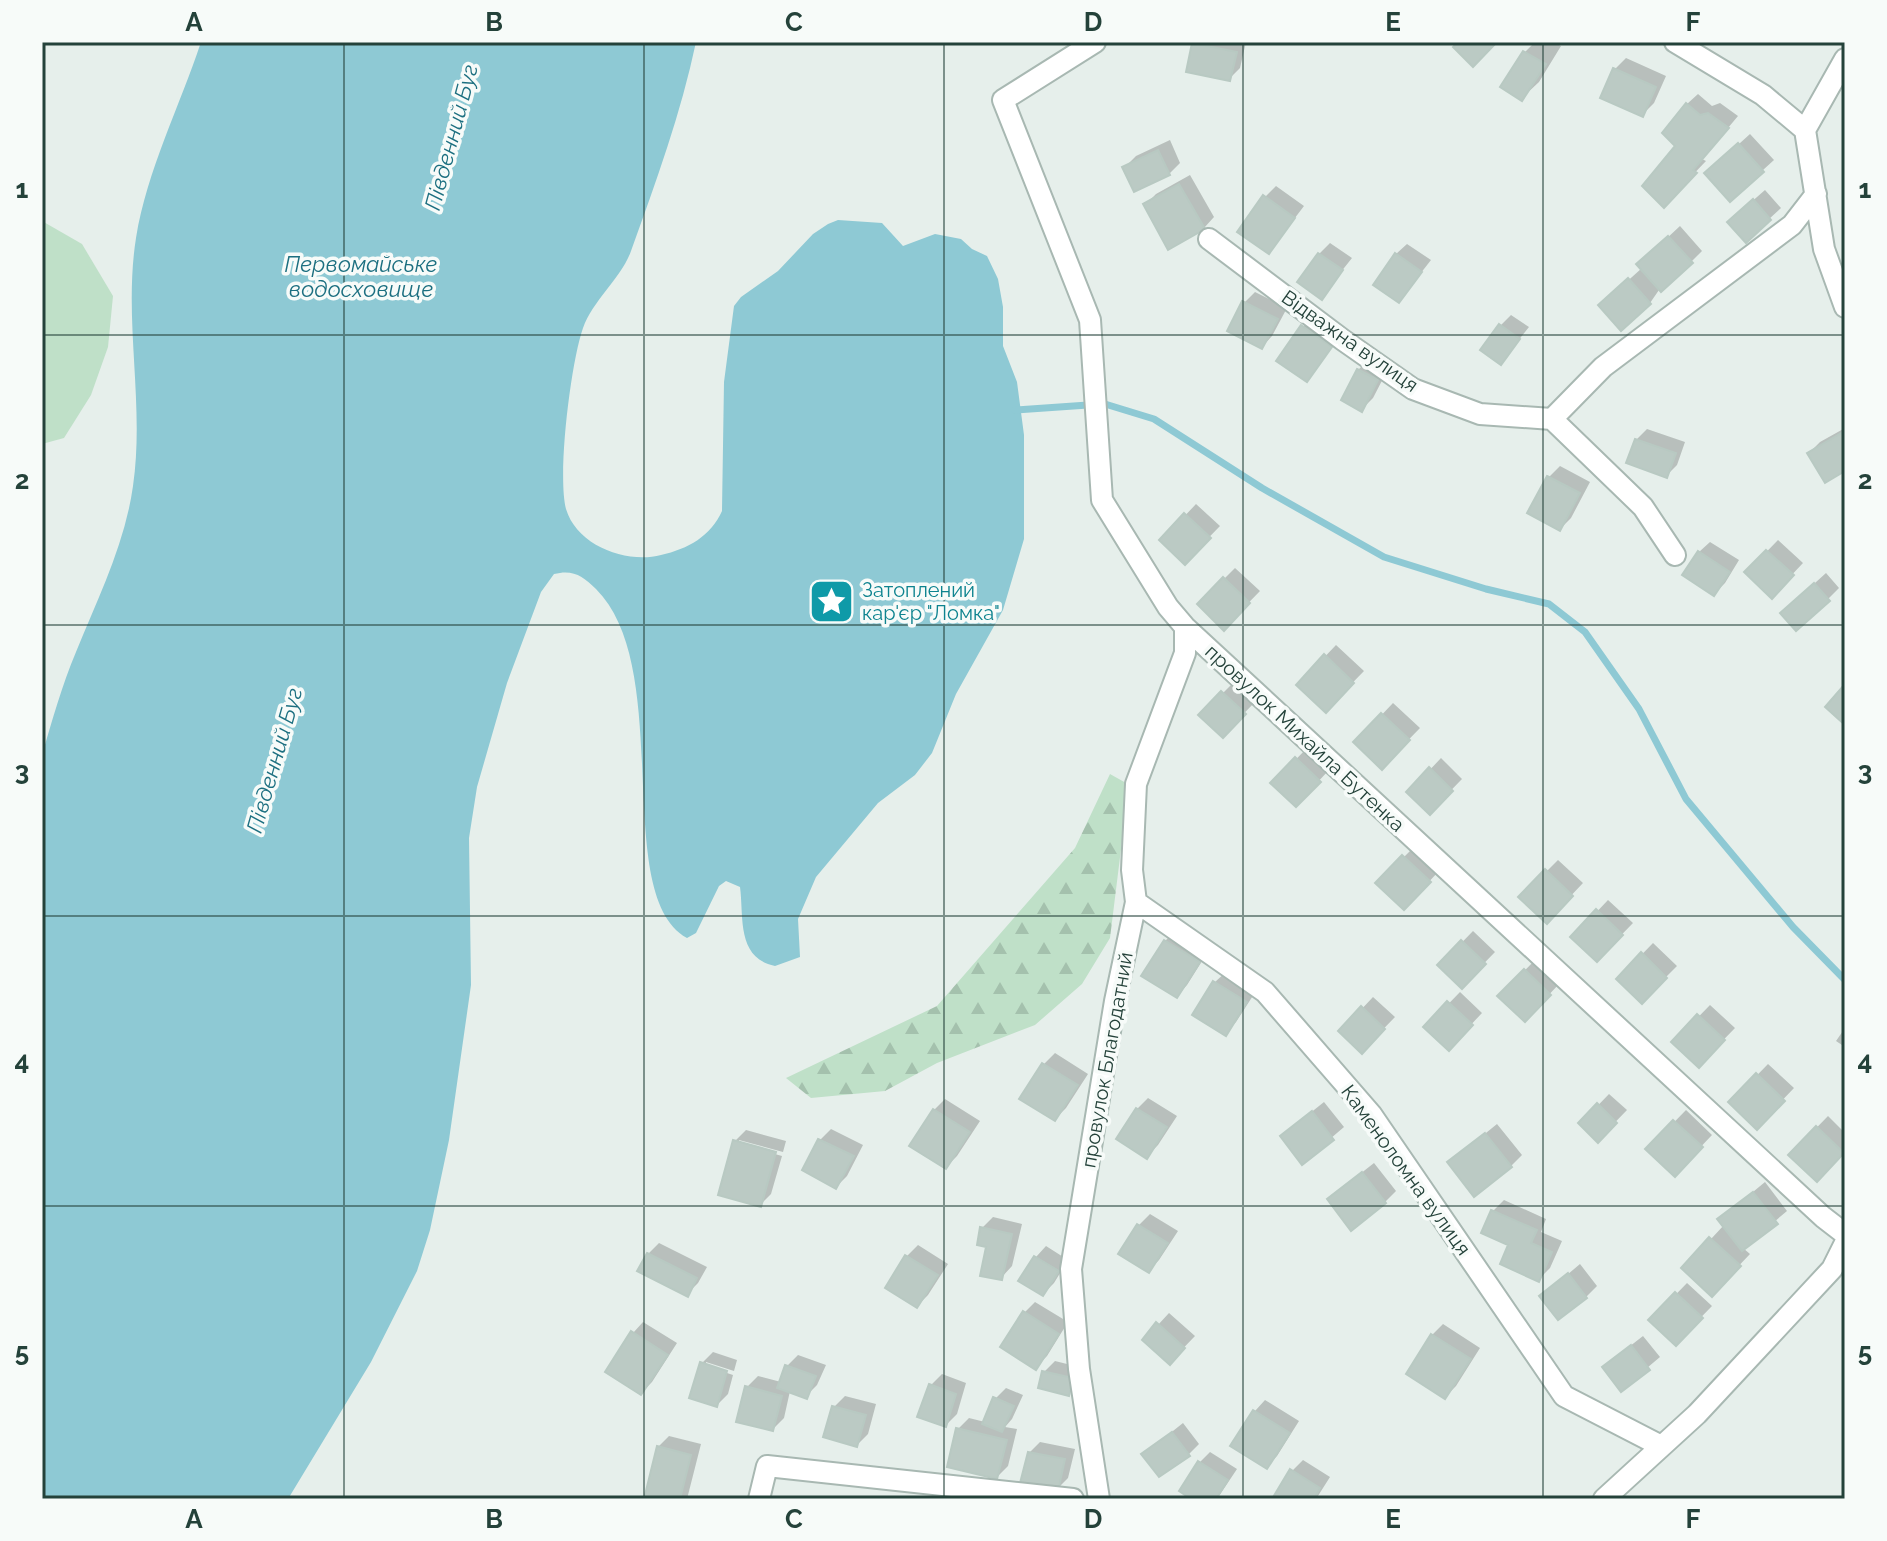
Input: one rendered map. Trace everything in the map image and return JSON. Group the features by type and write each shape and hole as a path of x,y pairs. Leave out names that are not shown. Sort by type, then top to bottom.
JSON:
{"street":[{"name":"провулок Михайла Бутенка","path":"1095,42 1003,100 1090,320 1102,500 1168,607 1185,627 1845,1234"},
{"path":"1675,42 1763,95 1805,130"},
{"path":"1845,59 1805,130 1824,249 1845,307"},
{"path":"1675,555 1643,507 1552,419 1603,367 1792,225 1816,194"},
{"name":"Відважна вулиця","path":"1209,239 1413,389 1480,414 1552,419"},
{"name":"провулок Благодатний","path":"1099,1499 1079,1369 1071,1269 1115,1001 1136,902 1132,870 1136,784 1185,653 1185,627"},
{"name":"Каменоломна вулиця","path":"1136,902 1265,992 1362,1103 1564,1396 1661,1446"},
{"path":"1604,1499 1697,1414 1832,1269 1845,1243"},
{"path":"759,1499 767,1466 1073,1499"}],"green space":[{"path":"42,221 82,244 113,296 108,347 91,395 64,438 42,444"},
{"path":"1110,774 1126,783 1125,817 1110,938 1082,984 1035,1025 937,1063 885,1091 811,1098 786,1078 937,1006 1075,848"}],"water":[{"name":"Первомайське водосховище","path":"201,42 696,42 659,173 631,251 588,318 578,344 570,391 563,471 566,509 572,522 592,542 633,557 661,555 680,549 712,528 722,511 724,382 734,306 741,297 778,271 813,234 838,220 882,223 903,246 935,234 961,239 987,256 998,279 1003,307 1003,346 1017,382 1024,435 1024,539 1003,610 956,694 932,753 915,775 878,803 816,877 798,919 800,957 775,966 762,961 748,945 744,934 740,887 726,881 719,886 696,933 687,938 664,914 652,877 645,830 640,723 633,671 620,625 587,580 572,573 554,574 541,592 507,683 477,787 469,838 471,985 449,1140 430,1230 417,1271 371,1362 288,1499 42,1499 42,755 66,677 110,570 129,508 137,424 132,300 136,238 156,163"}],"building":[{"path":"1458,42 1497,42 1473,67 1453,47"},
{"path":"1192,43 1237,52 1230,81 1186,72"},
{"path":"1523,51 1546,64 1522,101 1500,87"},
{"path":"1613,68 1656,87 1643,117 1600,98"},
{"path":"1686,103 1700,115 1708,113 1729,128 1693,170 1697,173 1664,208 1642,186 1675,146 1662,133"},
{"path":"1738,143 1764,172 1730,202 1704,173"},
{"path":"1158,150 1170,175 1134,192 1122,167"},
{"path":"1179,184 1205,229 1168,250 1143,204"},
{"path":"1263,195 1295,218 1269,254 1237,232"},
{"path":"1753,199 1771,220 1746,243 1727,222"},
{"path":"1668,236 1693,263 1661,292 1636,264"},
{"path":"1318,253 1343,270 1322,300 1297,282"},
{"path":"1395,253 1422,272 1399,303 1373,285"},
{"path":"1628,278 1651,304 1621,331 1598,305"},
{"path":"1242,301 1278,319 1262,349 1227,331"},
{"path":"1499,324 1520,339 1501,365 1480,350"},
{"path":"1301,325 1332,347 1307,382 1276,361"},
{"path":"1357,369 1378,380 1362,412 1341,400"},
{"path":"1845,431 1845,471 1825,483 1807,453"},
{"path":"1635,439 1676,453 1667,478 1626,463"},
{"path":"1547,476 1580,493 1560,531 1527,513"},
{"path":"1184,513 1211,538 1185,565 1159,540"},
{"path":"1766,550 1794,575 1772,599 1744,572"},
{"path":"1698,551 1730,572 1714,596 1682,575"},
{"path":"1223,577 1250,603 1224,631 1197,604"},
{"path":"1814,583 1830,601 1796,631 1780,613"},
{"path":"1324,654 1354,683 1326,713 1296,685"},
{"path":"1845,684 1845,725 1825,707"},
{"path":"1221,691 1246,714 1223,738 1198,715"},
{"path":"1381,713 1410,740 1382,770 1353,742"},
{"path":"1295,757 1321,782 1296,807 1270,783"},
{"path":"1429,767 1453,791 1430,815 1406,792"},
{"path":"1402,855 1431,882 1404,910 1375,883"},
{"path":"1545,869 1573,896 1547,924 1518,897"},
{"path":"1596,909 1623,935 1597,962 1570,937"},
{"path":"1164,940 1200,962 1177,998 1141,976"},
{"path":"1461,940 1486,964 1462,989 1437,965"},
{"path":"1641,952 1667,978 1642,1004 1616,979"},
{"path":"1524,969 1551,995 1525,1022 1497,996"},
{"path":"1213,981 1247,1002 1226,1036 1192,1015"},
{"path":"1447,1001 1473,1025 1449,1051 1423,1027"},
{"path":"1361,1006 1385,1029 1362,1054 1338,1031"},
{"path":"1697,1014 1725,1040 1699,1068 1671,1042"},
{"path":"1042,1063 1078,1085 1055,1121 1019,1099"},
{"path":"1756,1073 1785,1101 1757,1130 1728,1102"},
{"path":"1597,1103 1617,1123 1598,1143 1578,1123"},
{"path":"1136,1108 1167,1127 1147,1159 1116,1139"},
{"path":"933,1109 970,1132 946,1169 909,1146"},
{"path":"1312,1111 1334,1140 1302,1165 1280,1136"},
{"path":"1673,1120 1703,1147 1675,1177 1645,1149"},
{"path":"1816,1126 1844,1153 1817,1182 1788,1155"},
{"path":"1485,1133 1512,1167 1474,1197 1447,1162"},
{"path":"818,1139 854,1156 836,1189 802,1170"},
{"path":"733,1140 776,1152 761,1207 718,1195"},
{"path":"1362,1172 1386,1203 1351,1231 1327,1199"},
{"path":"1753,1192 1778,1224 1742,1251 1717,1219"},
{"path":"1491,1210 1537,1230 1531,1243 1552,1252 1539,1282 1500,1264 1508,1245 1481,1233"},
{"path":"1137,1224 1168,1243 1149,1273 1118,1254"},
{"path":"980,1227 1012,1234 1002,1280 980,1276 986,1247 977,1245"},
{"path":"1709,1237 1741,1266 1712,1297 1681,1268"},
{"path":"647,1253 697,1278 688,1297 637,1271"},
{"path":"905,1255 938,1275 917,1308 885,1288"},
{"path":"1034,1256 1059,1271 1043,1296 1018,1281"},
{"path":"1568,1273 1587,1298 1558,1320 1539,1296"},
{"path":"1675,1292 1703,1318 1676,1346 1648,1320"},
{"path":"1023,1311 1059,1334 1036,1370 1000,1347"},
{"path":"1156,1322 1185,1348 1170,1365 1142,1340"},
{"path":"631,1331 668,1355 641,1395 605,1372"},
{"path":"1431,1334 1471,1359 1445,1399 1406,1374"},
{"path":"1631,1345 1650,1370 1621,1392 1602,1367"},
{"path":"700,1362 727,1371 717,1407 689,1398"},
{"path":"785,1365 816,1376 807,1399 777,1388"},
{"path":"1042,1371 1073,1378 1069,1396 1038,1388"},
{"path":"929,1384 956,1394 946,1427 917,1417"},
{"path":"745,1386 782,1396 773,1431 736,1422"},
{"path":"993,1397 1014,1406 1002,1432 982,1424"},
{"path":"832,1406 866,1415 857,1447 823,1437"},
{"path":"1253,1410 1290,1433 1267,1469 1230,1446"},
{"path":"956,1428 1007,1440 997,1479 947,1467"},
{"path":"1172,1432 1190,1456 1159,1477 1141,1454"},
{"path":"657,1446 691,1455 680,1499 644,1499"},
{"path":"1028,1452 1065,1459 1058,1491 1019,1487"},
{"path":"1198,1461 1228,1480 1216,1499 1191,1499 1179,1491"},
{"path":"1290,1469 1320,1488 1314,1499 1272,1499"}],"waterway":[{"path":"1105,404 1154,419 1262,488 1384,557 1486,589 1549,604 1585,632 1639,709 1686,799 1793,927 1845,980"},
{"path":"1015,410 1088,405"}],"place":[{"name":"Затоплений кар'єр \"Ломка\"","path":"831,602"}],"water label":[{"name":"Південний Буг","path":"451,137"},
{"name":"Південний Буг","path":"274,760"}]}
